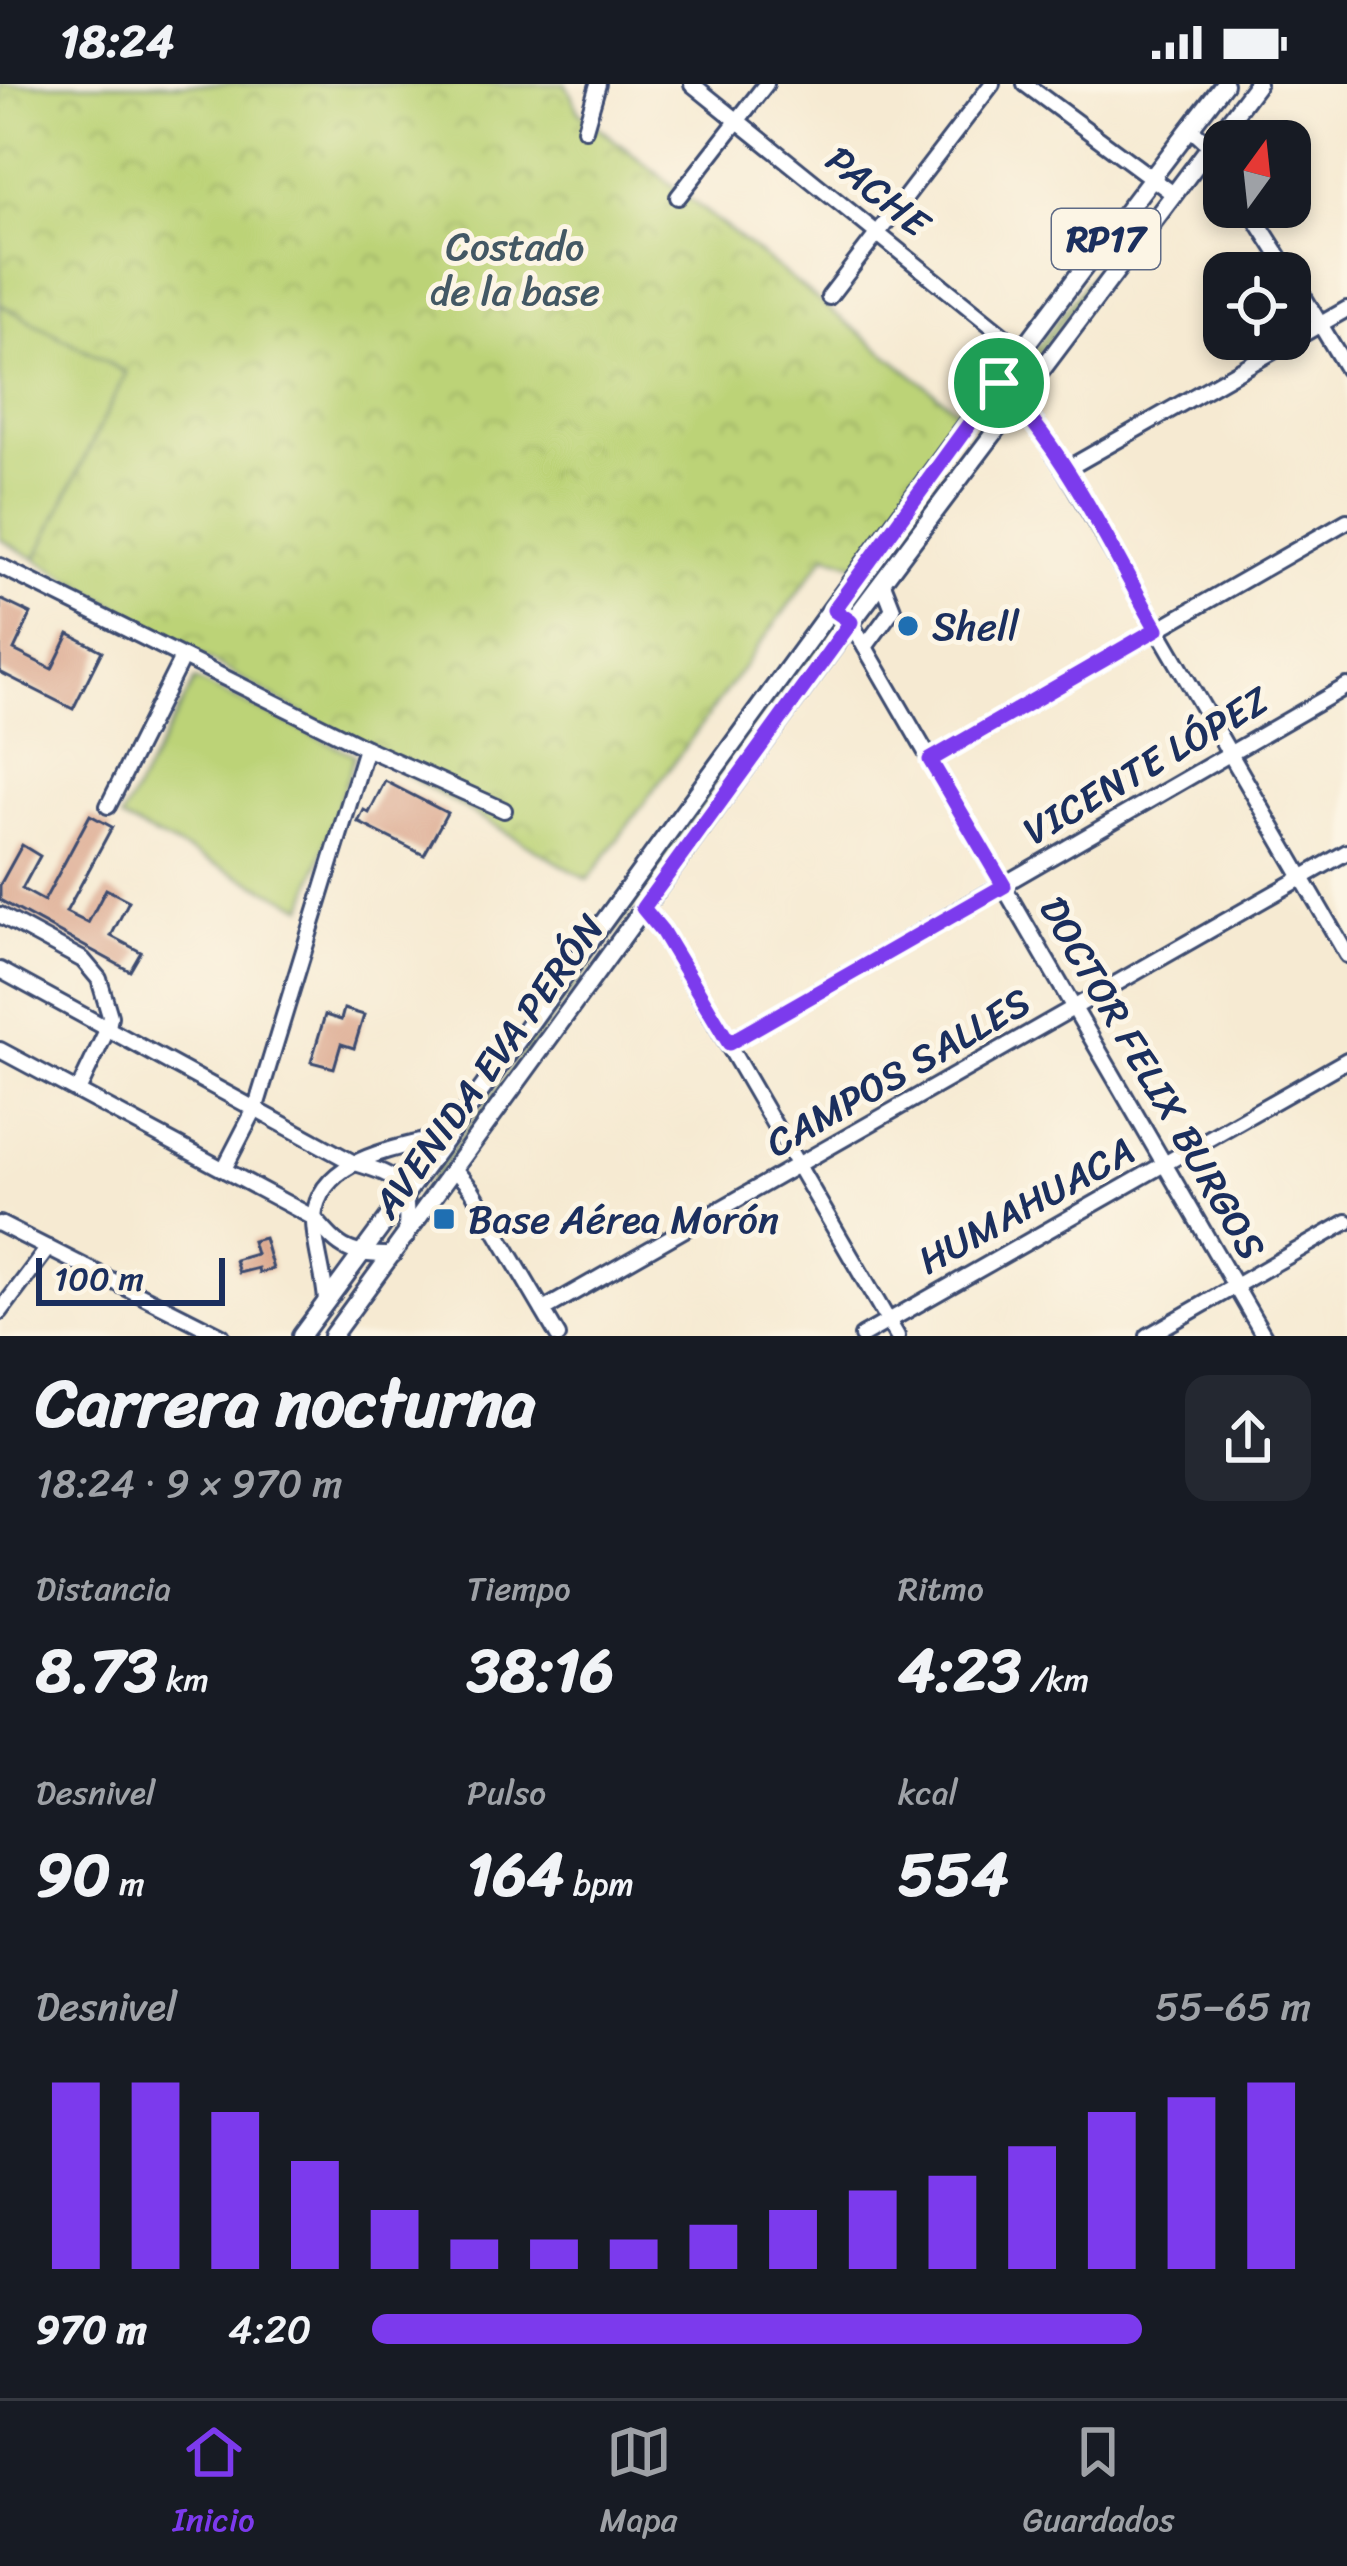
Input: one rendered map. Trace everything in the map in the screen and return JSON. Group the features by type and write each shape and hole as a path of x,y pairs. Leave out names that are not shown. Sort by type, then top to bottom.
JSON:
{"main road":[{"name":"AVENIDA EVA PERÓN","path":"301,1336 1223,84"},
{"name":"AVENIDA EVA PERÓN","path":"1229,120 1257,84"},
{"name":"AVENIDA EVA PERÓN","path":"332,1336 851,622 1203,153"}],"street":[{"path":"585,129 598,84"},
{"name":"PACHE","path":"692,84 1023,351"},
{"path":"678,197 766,84"},
{"path":"829,297 992,84"},
{"path":"1025,84 1172,193"},
{"path":"1190,128 1203,140"},
{"path":"1311,307 1347,369"},
{"path":"1066,470 1347,308"},
{"path":"999,383 1066,470 1347,955"},
{"path":"930,760 1347,520"},
{"path":"0,566 366,748 505,810"},
{"path":"865,647 893,609 883,581"},
{"name":"DOCTOR FELIX BURGOS","path":"834,610 851,622 1264,1336"},
{"path":"108,806 182,658"},
{"name":"VICENTE LÓPEZ","path":"729,1043 1347,686"},
{"path":"224,1168 256,1107 366,748"},
{"name":"CAMPOS SALLES","path":"543,1310 1347,852"},
{"path":"643,908 662,931 729,1043 897,1336"},
{"path":"0,915 94,969 110,1016 78,1091"},
{"path":"0,970 352,1162 392,1174 408,1196 406,1237"},
{"path":"0,1050 314,1218 338,1246 362,1254 393,1255"},
{"name":"HUMAHUACA","path":"862,1336 1347,1060"},
{"path":"326,1302 314,1218 326,1187 352,1162 453,1133"},
{"path":"455,1169 558,1336"},
{"path":"1148,1336 1347,1222"},
{"path":"0,1224 222,1336"},
{"path":"0,1312 48,1248"}],"green space":[{"name":"Costado de la base","path":"0,84 566,84 579,112 961,413 864,567 826,554 588,880 36,559 126,373 0,304"},
{"path":"1152,196 1155,199 1022,376 1018,372"},
{"path":"0,304 126,373 36,559 0,539"},
{"path":"991,409 993,414 858,598 856,596"},
{"path":"825,636 829,638 419,1201 416,1199"},
{"path":"195,680 355,755 304,907 121,819"}],"building":[{"path":"0,599 31,614 14,650 52,669 69,634 102,651 73,709 0,672"},
{"path":"385,781 447,813 424,855 358,822 364,810 369,813"},
{"path":"90,815 112,827 66,912 88,923 106,889 129,901 111,936 141,952 130,971 0,900 0,885 22,845 40,856 22,889 44,901"},
{"path":"344,1009 364,1015 354,1048 341,1044 334,1068 311,1062 325,1015 341,1020"},
{"path":"264,1238 273,1269 239,1273 235,1260 256,1254 252,1241"}],"place":[{"name":"Shell","path":"908,626"},
{"name":"Base Aérea Morón","path":"444,1219"}],"route":[{"path":"999,383 1031,417 1066,470 1157,629 930,760 1004,886 729,1043 662,931 643,908 851,622 834,610 999,383"}]}
